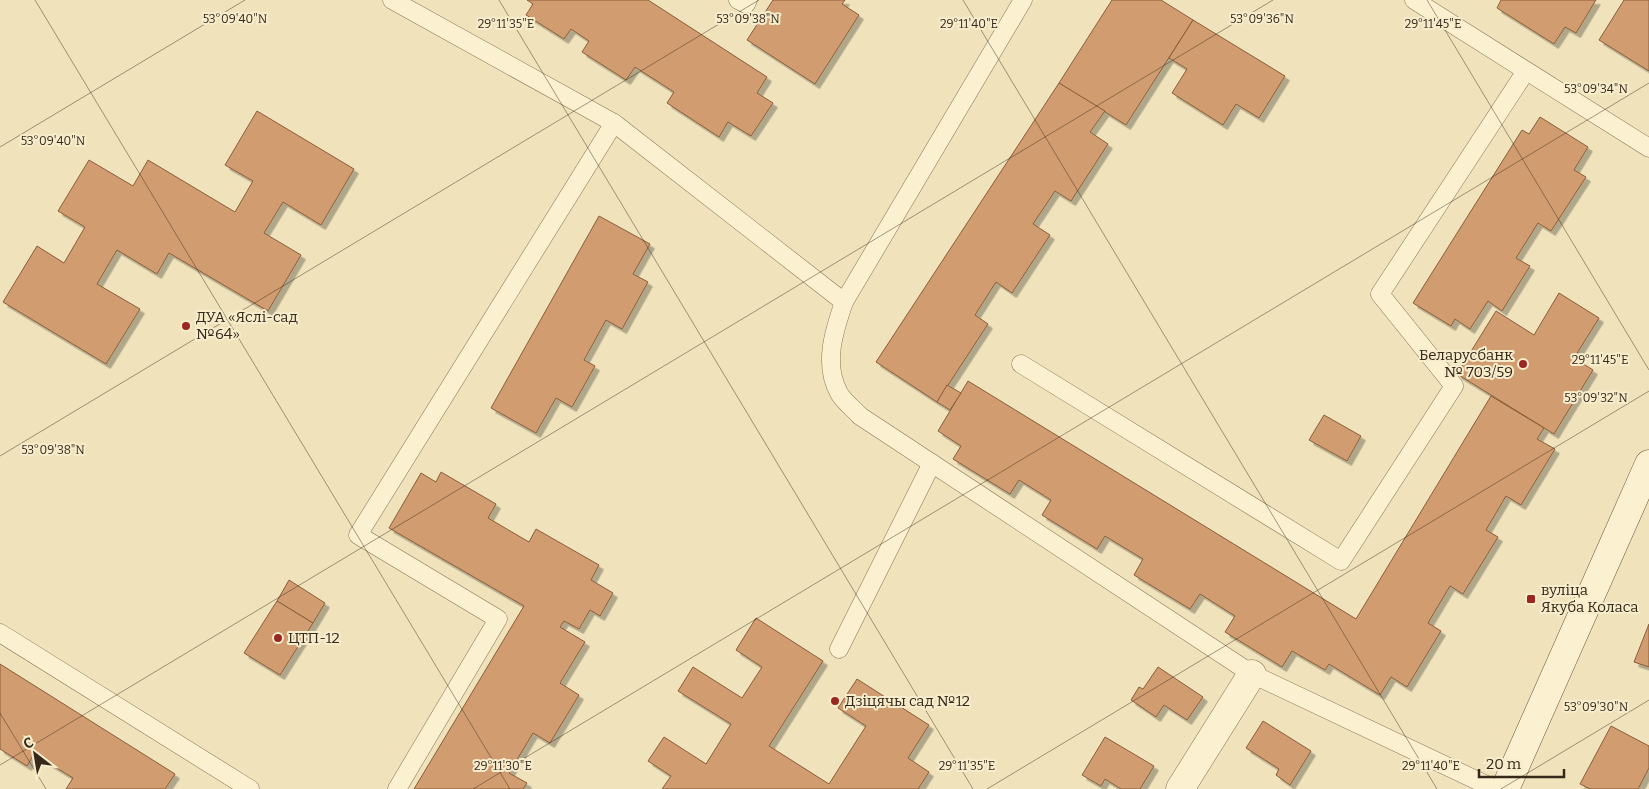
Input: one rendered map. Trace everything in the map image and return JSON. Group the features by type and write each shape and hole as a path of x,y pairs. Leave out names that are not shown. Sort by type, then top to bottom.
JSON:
{"main road":[{"path":"1505,789 1649,464"},
{"path":"1180,789 1252,674"}],"lane":[{"path":"392,0 614,123 844,302"},
{"path":"738,0 746,4 748,0"},
{"path":"1023,0 844,302 832,336 831,367 839,393 860,416 1252,674 1495,789"},
{"path":"1414,0 1649,148"},
{"path":"1021,364 1341,561 1454,386 1380,294 1526,71"},
{"path":"397,789 498,619 358,535 614,123"},
{"path":"839,649 932,463"},
{"path":"0,633 250,789"}],"building":[{"path":"527,0 648,0 767,77 757,93 773,103 751,136 728,122 719,137 667,103 674,92 635,67 626,80 582,52 589,41 571,29 564,39 526,15 533,4"},
{"path":"773,0 845,0 842,4 859,15 815,84 747,40"},
{"path":"1112,0 1161,0 1193,20 1126,125 1059,83"},
{"path":"1501,0 1596,0 1576,33 1565,27 1554,44 1497,8"},
{"path":"1624,0 1649,0 1649,71 1599,40"},
{"path":"1193,20 1285,76 1259,118 1236,104 1223,125 1172,93 1187,69 1169,58"},
{"path":"1059,83 1105,111 1090,132 1108,144 1071,201 1055,191 1033,224 1050,235 1012,293 996,282 975,315 988,324 937,402 876,362"},
{"path":"257,111 354,169 321,225 283,202 264,233 301,255 268,311 169,253 157,274 117,250 97,284 140,309 106,364 3,302 37,246 64,263 85,227 58,211 89,160 133,186 148,160 235,212 253,181 225,165"},
{"path":"1540,117 1588,147 1574,170 1586,177 1551,231 1538,223 1516,258 1530,266 1502,311 1488,301 1470,329 1455,319 1451,326 1413,303 1522,130 1529,134"},
{"path":"599,216 650,244 633,274 648,282 622,329 606,320 584,360 595,366 572,407 556,398 536,433 491,408"},
{"name":"Беларусбанк № 703/59","path":"1559,293 1599,318 1574,358 1593,370 1554,434 1457,374 1496,311 1534,335"},
{"path":"968,381 1356,619 1491,396 1544,428 1537,439 1555,449 1521,505 1506,496 1486,530 1498,537 1463,594 1450,586 1428,623 1441,631 1407,687 1391,677 1380,695 1329,664 1325,670 1292,651 1282,667 1225,632 1235,616 1200,594 1190,609 1134,575 1143,559 1105,536 1097,549 1042,515 1051,500 1019,480 1010,494 953,459 961,446 938,431"},
{"path":"947,385 961,393 950,410 937,402"},
{"path":"1324,415 1361,436 1347,461 1309,440"},
{"path":"441,472 496,504 488,518 529,542 536,529 599,565 591,580 613,593 600,616 590,610 579,629 564,621 560,627 585,642 560,683 579,695 550,743 533,733 509,773 527,783 523,789 414,789 524,606 389,528 421,473 436,482"},
{"path":"289,580 325,603 313,623 277,601"},
{"name":"ЦТП-12","path":"277,601 313,623 280,675 244,653"},
{"path":"756,618 823,661 769,746 829,784 866,726 838,708 857,679 929,725 908,758 929,772 918,789 662,789 671,776 648,761 664,737 706,764 731,724 678,691 693,667 742,698 762,667 736,650"},
{"path":"1649,624 1649,667 1634,662"},
{"path":"0,664 175,774 165,789 66,789 73,778 34,754 27,766 0,749"},
{"path":"1158,667 1203,697 1187,720 1164,705 1156,717 1131,700 1139,687 1143,689"},
{"path":"1263,721 1311,751 1290,785 1276,775 1279,769 1246,748"},
{"path":"1611,726 1649,746 1649,768 1638,789 1590,789 1580,784"},
{"path":"1105,737 1154,766 1140,789 1121,789 1105,779 1101,786 1082,775"}],"place":[{"name":"ДУА «Яслі-сад №64»","path":"186,326"},
{"name":"Беларусбанк № 703/59","path":"1523,364"},
{"name":"вуліца Якуба Коласа","path":"1531,599"},
{"name":"ЦТП-12","path":"278,638"},
{"name":"Дзіцячы сад №12","path":"835,701"}]}
